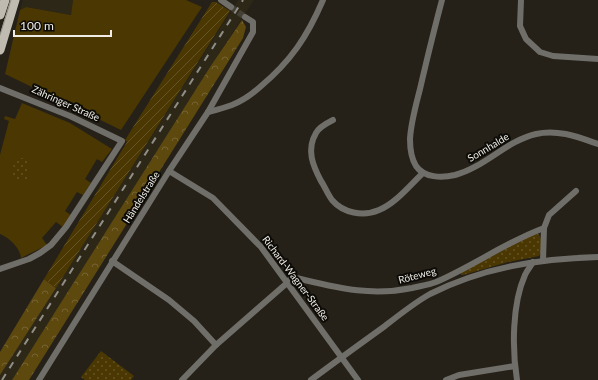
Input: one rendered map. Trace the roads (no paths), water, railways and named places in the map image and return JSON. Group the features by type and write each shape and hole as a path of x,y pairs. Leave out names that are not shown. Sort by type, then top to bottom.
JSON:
{"main road":[{"path":"0,15 5,0"},
{"path":"0,50 15,0"}],"street":[{"path":"220,0 231,7"},
{"path":"208,112 233,105 271,78 288,61 300,44 312,25 323,0"},
{"path":"333,120 316,132 311,147 310,158 331,198 337,206 352,213 365,214 379,210 390,203 423,173 413,160 410,141 412,126 442,0"},
{"path":"521,0 520,26 526,39 540,52 553,56 598,59"},
{"name":"Händelstraße","path":"39,380 112,261 208,112 253,32 253,22 245,16"},
{"name":"Zähringer Straße","path":"0,88 14,92 122,140 66,227 51,245 40,253 0,269"},
{"name":"Sonnhalde","path":"423,173 431,176 440,176 466,172 513,143 536,134 564,133 598,144"},
{"name":"Richard-Wagner-Straße","path":"169,171 213,198 261,247 358,380"},
{"path":"543,261 544,228 549,215 576,191"},
{"name":"Röteweg","path":"287,283 292,276 343,289 368,292 397,291 417,287 434,282 456,272 501,247 544,228"},
{"path":"311,380 429,295 481,273 507,266 543,261 598,257"},
{"path":"112,261 169,300 194,321 216,345"},
{"path":"517,380 515,366 514,326 519,296 525,274 533,262"},
{"path":"182,380 216,345 287,283"},
{"path":"446,380 459,375 515,366"}],"tunnel":[{"path":"231,7 245,17"}],"tram line":[{"path":"0,35 11,0"}],"railway":[{"path":"2,380 243,0"}]}
